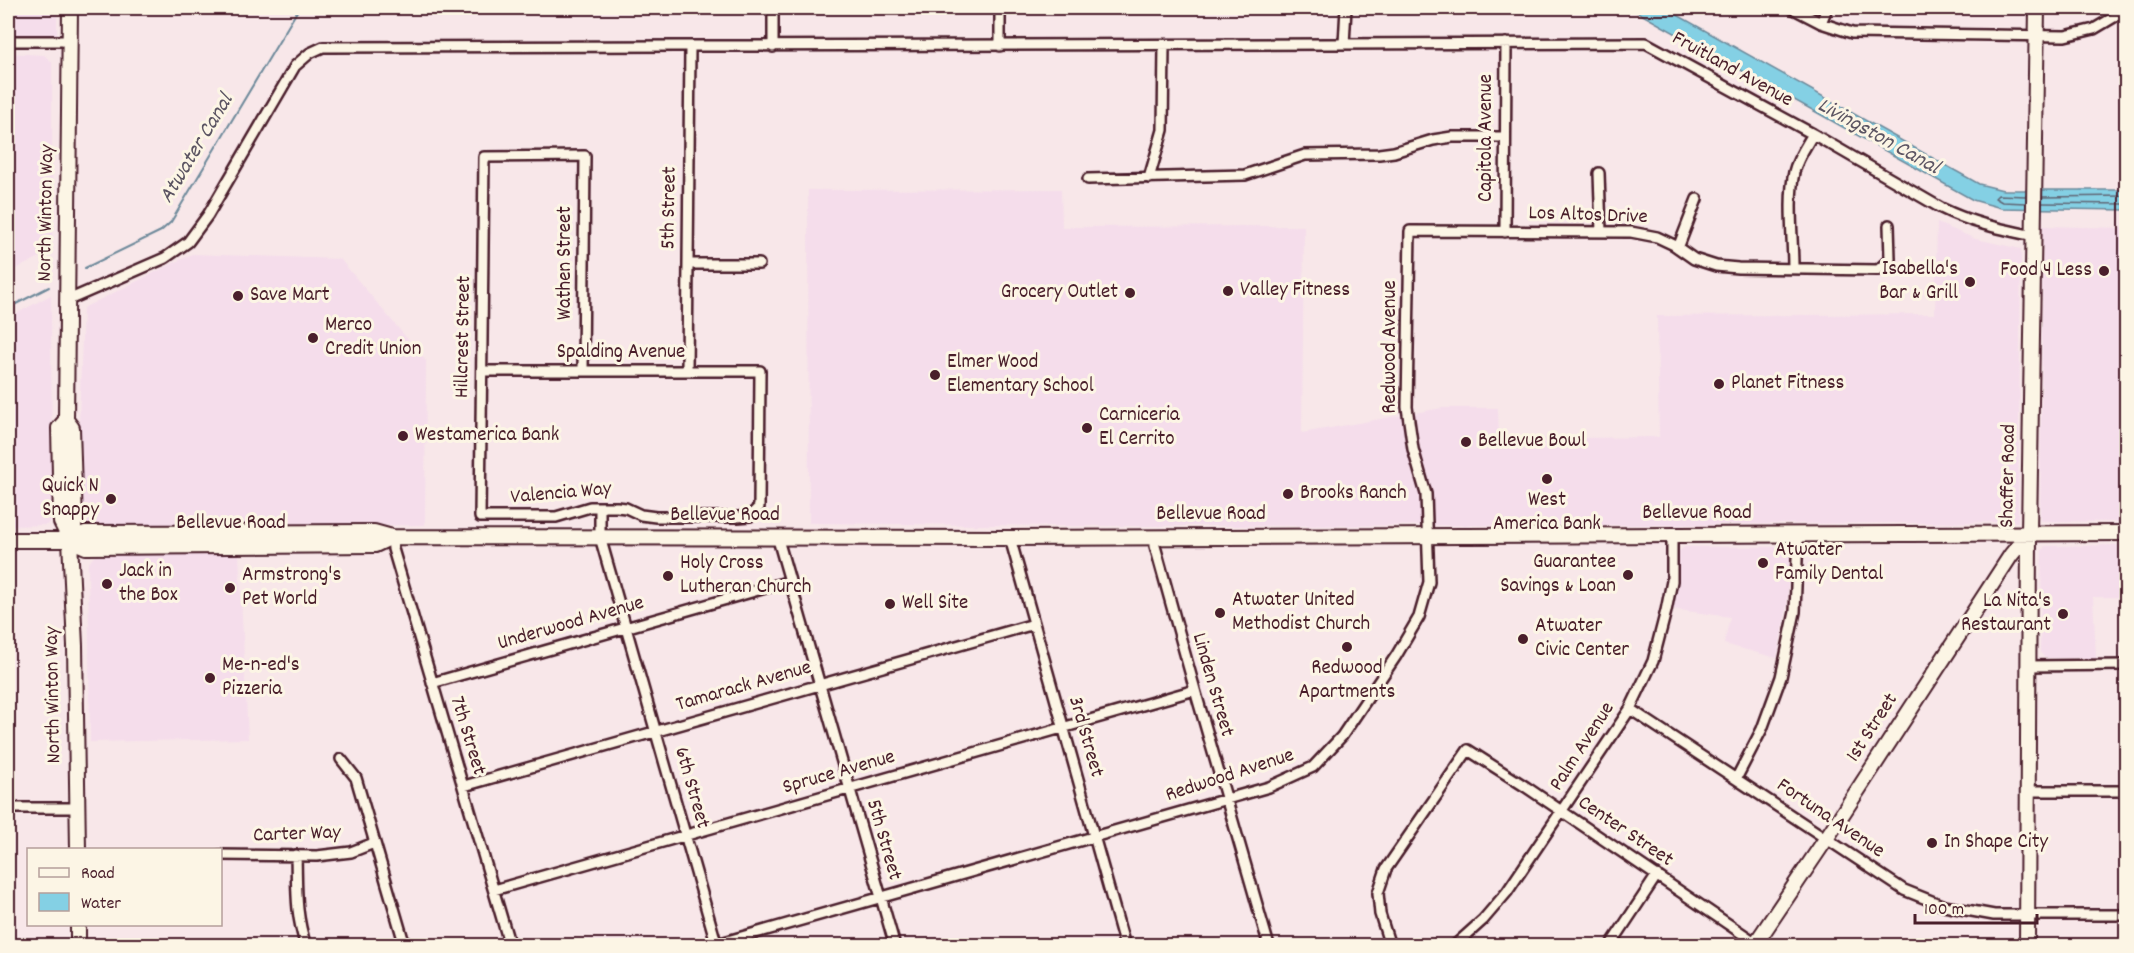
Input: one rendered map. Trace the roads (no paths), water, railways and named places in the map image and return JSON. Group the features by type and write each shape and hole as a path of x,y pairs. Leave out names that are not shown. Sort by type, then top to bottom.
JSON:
{"main road":[{"name":"North Winton Way","path":"70,8 66,420 59,428 61,522 70,540 75,657 78,848"},
{"name":"Shaffer Road","path":"2027,945 2029,533 2037,8"},
{"name":"Bellevue Road","path":"70,540 85,533 221,531 374,532 392,537 1010,538 2127,533"},
{"path":"202,545 210,536 221,531"},
{"name":"1st Street","path":"1757,944 2004,565 2029,533"},
{"name":"Bellevue Road","path":"8,540 70,540 86,547 375,545 392,537"},
{"path":"78,926 78,945"}],"street":[{"path":"772,47 773,8"},
{"path":"1000,8 1000,46"},
{"path":"1344,44 1346,8"},
{"path":"1791,8 1821,24 1852,33 2065,36 2094,28 2127,10"},
{"path":"1821,24 1827,8"},
{"path":"8,41 70,41"},
{"name":"Fruitland Avenue","path":"66,301 165,258 188,242 208,215 295,66 310,52 323,47 1646,43 1961,218 2034,236"},
{"name":"Capitola Avenue","path":"1505,232 1506,44"},
{"path":"1149,178 1162,130 1164,45"},
{"name":"5th Street","path":"687,371 690,47"},
{"path":"1793,268 1792,187 1794,171 1813,134"},
{"path":"1088,178 1245,175 1305,154 1379,154 1452,137 1505,137"},
{"name":"Hillcrest Street","path":"480,517 484,157 585,156"},
{"name":"Wathen Street","path":"583,371 585,156"},
{"path":"1599,172 1601,232"},
{"path":"1678,248 1697,199"},
{"name":"Los Altos Drive","path":"1410,231 1631,232 1657,237 1694,259 1716,266 1878,270 1890,259 1889,225"},
{"name":"Redwood Avenue","path":"715,945 1269,787 1313,767 1342,736 1396,656 1419,617 1429,582 1426,494 1413,449 1407,407 1410,231"},
{"path":"688,264 759,264"},
{"name":"Spalding Avenue","path":"482,371 760,370 759,507 750,516"},
{"name":"Valencia Way","path":"480,517 556,517 590,507 626,508 641,515 656,517 750,516"},
{"name":"6th Street","path":"600,507 600,537 715,945"},
{"path":"1736,778 1762,729 1781,677 1795,612 1798,534"},
{"name":"Palm Avenue","path":"1454,945 1483,920 1507,892 1630,709 1653,660 1666,611 1672,581 1672,535"},
{"name":"5th Street","path":"777,536 895,945"},
{"name":"7th Street","path":"392,537 393,549 510,945"},
{"name":"Linden Street","path":"1155,537 1155,546 1195,690 1269,945"},
{"name":"3rd Street","path":"1010,538 1125,945"},
{"name":"Underwood Avenue","path":"432,683 790,581"},
{"name":"Tamarack Avenue","path":"464,786 1034,624"},
{"path":"2028,666 2127,665"},
{"name":"Spruce Avenue","path":"494,890 1195,690"},
{"name":"Fortuna Avenue","path":"1630,709 1904,890 1944,906 1994,915 2127,915"},
{"name":"Center Street","path":"1390,945 1380,914 1378,893 1386,869 1468,750 1757,944"},
{"path":"341,759 356,778 405,945"},
{"path":"2028,790 2127,791"},
{"path":"8,808 77,808"},
{"name":"Carter Way","path":"222,855 335,854 351,852 374,843"},
{"path":"296,855 298,923 306,945"},
{"path":"1610,945 1657,875"}],"water":[{"name":"Livingston Canal","path":"1630,8 1665,8 1979,184 2003,190 2126,190 2126,210 2001,208 1973,200"}],"waterway":[{"name":"Atwater Canal","path":"85,268 161,231 171,222 299,8"},
{"name":"Atwater Canal","path":"8,308 49,287"}],"place":[{"name":"Food 4 Less","path":"2104,271"},
{"name":"Isabella's Bar & Grill","path":"1970,282"},
{"name":"Valley Fitness","path":"1228,291"},
{"name":"Grocery Outlet","path":"1130,293"},
{"name":"Save Mart","path":"238,296"},
{"name":"Merco Credit Union","path":"313,338"},
{"name":"Elmer Wood Elementary School","path":"935,375"},
{"name":"Planet Fitness","path":"1719,384"},
{"name":"Carniceria El Cerrito","path":"1087,428"},
{"name":"Westamerica Bank","path":"403,436"},
{"name":"Bellevue Bowl","path":"1466,442"},
{"name":"West America Bank","path":"1547,479"},
{"name":"Brooks Ranch","path":"1288,494"},
{"name":"Quick N Snappy","path":"111,499"},
{"name":"Atwater Family Dental","path":"1763,563"},
{"name":"Guarantee Savings & Loan","path":"1628,575"},
{"name":"Holy Cross Lutheran Church","path":"668,576"},
{"name":"Jack in the Box","path":"107,584"},
{"name":"Armstrong's Pet World","path":"230,588"},
{"name":"Well Site","path":"890,604"},
{"name":"Atwater United Methodist Church","path":"1220,613"},
{"name":"La Nita's Restaurant","path":"2063,614"},
{"name":"Atwater Civic Center","path":"1523,639"},
{"name":"Redwood Apartments","path":"1347,647"},
{"name":"Me-n-ed's Pizzeria","path":"210,678"},
{"name":"In Shape City","path":"1932,843"}]}
